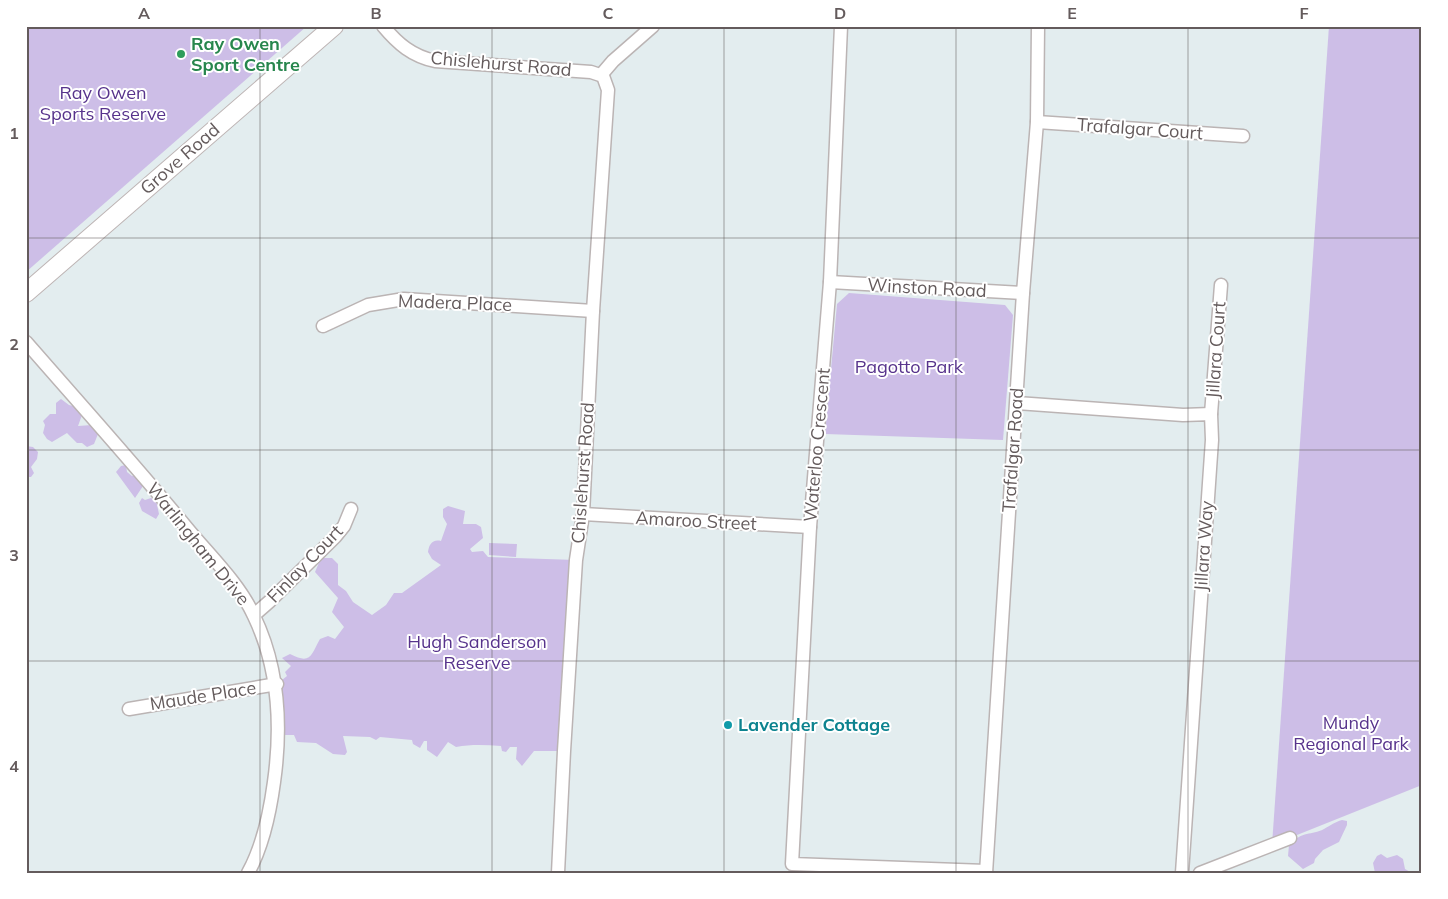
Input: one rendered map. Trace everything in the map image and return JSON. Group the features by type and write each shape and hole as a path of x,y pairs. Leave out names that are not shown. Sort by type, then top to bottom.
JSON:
{"street":[{"name":"Chislehurst Road","path":"383,26 409,51 435,61 591,72 601,75 608,90 582,514 576,560 558,873"},
{"path":"601,75 613,61 653,26"},
{"name":"Waterloo Crescent","path":"841,26 830,282 810,527 791,868 986,872"},
{"name":"Trafalgar Road","path":"986,872 1023,293 1037,122 1038,26"},
{"name":"Grove Road","path":"26,293 331,27"},
{"name":"Trafalgar Court","path":"1037,122 1244,136"},
{"name":"Winston Road","path":"830,282 1023,293"},
{"name":"Jillara Court","path":"1211,414 1221,286"},
{"name":"Madera Place","path":"323,326 368,305 404,298 593,311"},
{"name":"Warlingham Drive","path":"26,342 156,490 239,590 254,615 265,642 277,684 279,747 270,808 248,873"},
{"path":"1016,403 1183,415 1211,414"},
{"name":"Jillara Way","path":"1182,873 1211,450 1211,414"},
{"name":"Finlay Court","path":"254,615 335,537 344,526 351,509"},
{"name":"Amaroo Street","path":"582,514 810,527"},
{"name":"Maude Place","path":"129,709 277,684"},
{"path":"1200,873 1290,838"}],"green space":[{"name":"Ray Owen Sports Reserve","path":"26,26 307,26 26,272"},
{"name":"Mundy Regional Park","path":"1329,26 1422,26 1422,785 1272,845"},
{"name":"Pagotto Park","path":"849,293 1005,305 1013,315 1003,440 825,434 837,304"},
{"path":"61,399 69,405 77,407 82,415 78,426 92,425 98,434 94,444 87,447 82,443 77,443 67,433 52,442 47,439 43,433 45,425 43,421 50,414 56,414 56,403"},
{"path":"26,446 33,447 38,452 37,459 31,467 34,473 31,477 26,477"},
{"path":"126,465 127,472 132,476 136,475 143,486 135,498 116,472 121,466"},
{"path":"142,498 145,500 151,498 156,500 159,514 156,519 142,511 139,503"},
{"name":"Hugh Sanderson Reserve","path":"448,506 465,511 463,524 476,524 481,527 483,538 470,549 472,552 483,551 488,557 576,560 564,751 534,751 522,766 516,759 517,747 510,747 506,752 502,751 501,746 473,745 456,747 448,742 437,757 427,750 427,741 424,741 420,748 413,744 412,740 380,737 376,740 370,737 343,736 347,752 345,755 333,754 316,743 297,742 294,735 279,735 277,684 287,676 285,672 291,666 282,658 290,654 302,659 310,657 320,639 328,636 335,639 344,627 332,612 338,598 315,572 321,558 332,558 338,564 338,585 346,591 353,602 372,615 386,605 394,593 402,593 441,565 432,559 428,552 432,543 441,541 447,524 443,517 443,509"},
{"path":"489,543 517,544 516,557 489,555"},
{"path":"1342,820 1347,821 1347,825 1339,842 1323,850 1314,863 1303,869 1288,856 1289,845 1294,840"},
{"path":"1381,854 1387,858 1397,855 1403,859 1405,869 1412,873 1375,873 1373,863 1377,856"}],"place":[{"name":"Ray Owen Sport Centre","path":"181,54"},
{"name":"Lavender Cottage","path":"728,725"}]}
